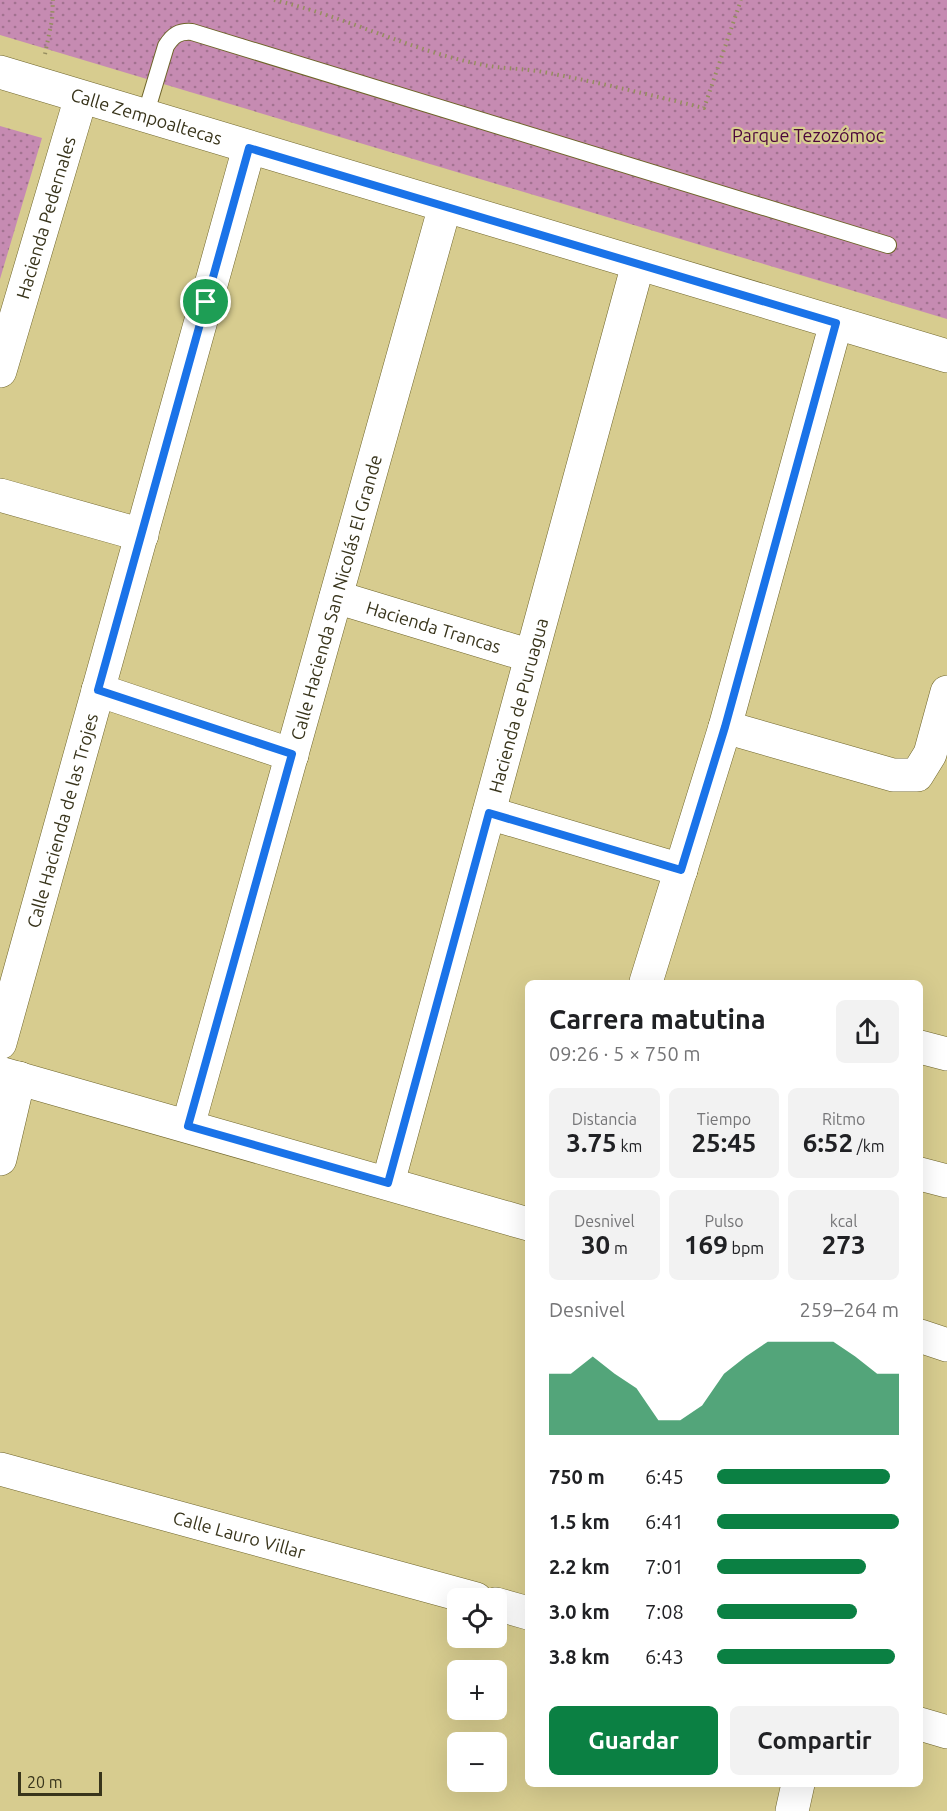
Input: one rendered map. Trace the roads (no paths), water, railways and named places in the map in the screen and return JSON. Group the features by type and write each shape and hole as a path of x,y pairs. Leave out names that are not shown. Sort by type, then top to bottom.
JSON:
{"street":[{"name":"Calle Zempoaltecas","path":"0,72 947,356"},
{"name":"Hacienda Pedernales","path":"0,371 81,97"},
{"name":"Calle Hacienda de las Trojes","path":"0,1043 249,148"},
{"name":"Calle Hacienda San Nicolás El Grande","path":"188,1126 445,206"},
{"name":"Hacienda de Puruagua","path":"388,1183 638,264"},
{"path":"647,980 725,727 836,323"},
{"path":"0,495 142,535"},
{"name":"Hacienda Trancas","path":"336,597 531,656"},
{"path":"98,690 292,754"},
{"path":"725,727 892,775 917,775 930,754 947,692"},
{"path":"489,813 681,870"},
{"path":"923,1048 947,1054"},
{"path":"0,1159 9,1076 525,1223"},
{"path":"923,1175 947,1181"},
{"path":"923,1337 947,1345"},
{"name":"Calle Lauro Villar","path":"0,1469 447,1591"},
{"path":"507,1608 525,1612"},
{"path":"923,1725 947,1732"},
{"path":"792,1811 797,1787"}],"lane":[{"path":"145,116 166,46 172,37 181,32 192,32 888,245"}],"park label":[{"name":"Parque Tezozómoc","path":"808,135"}]}
